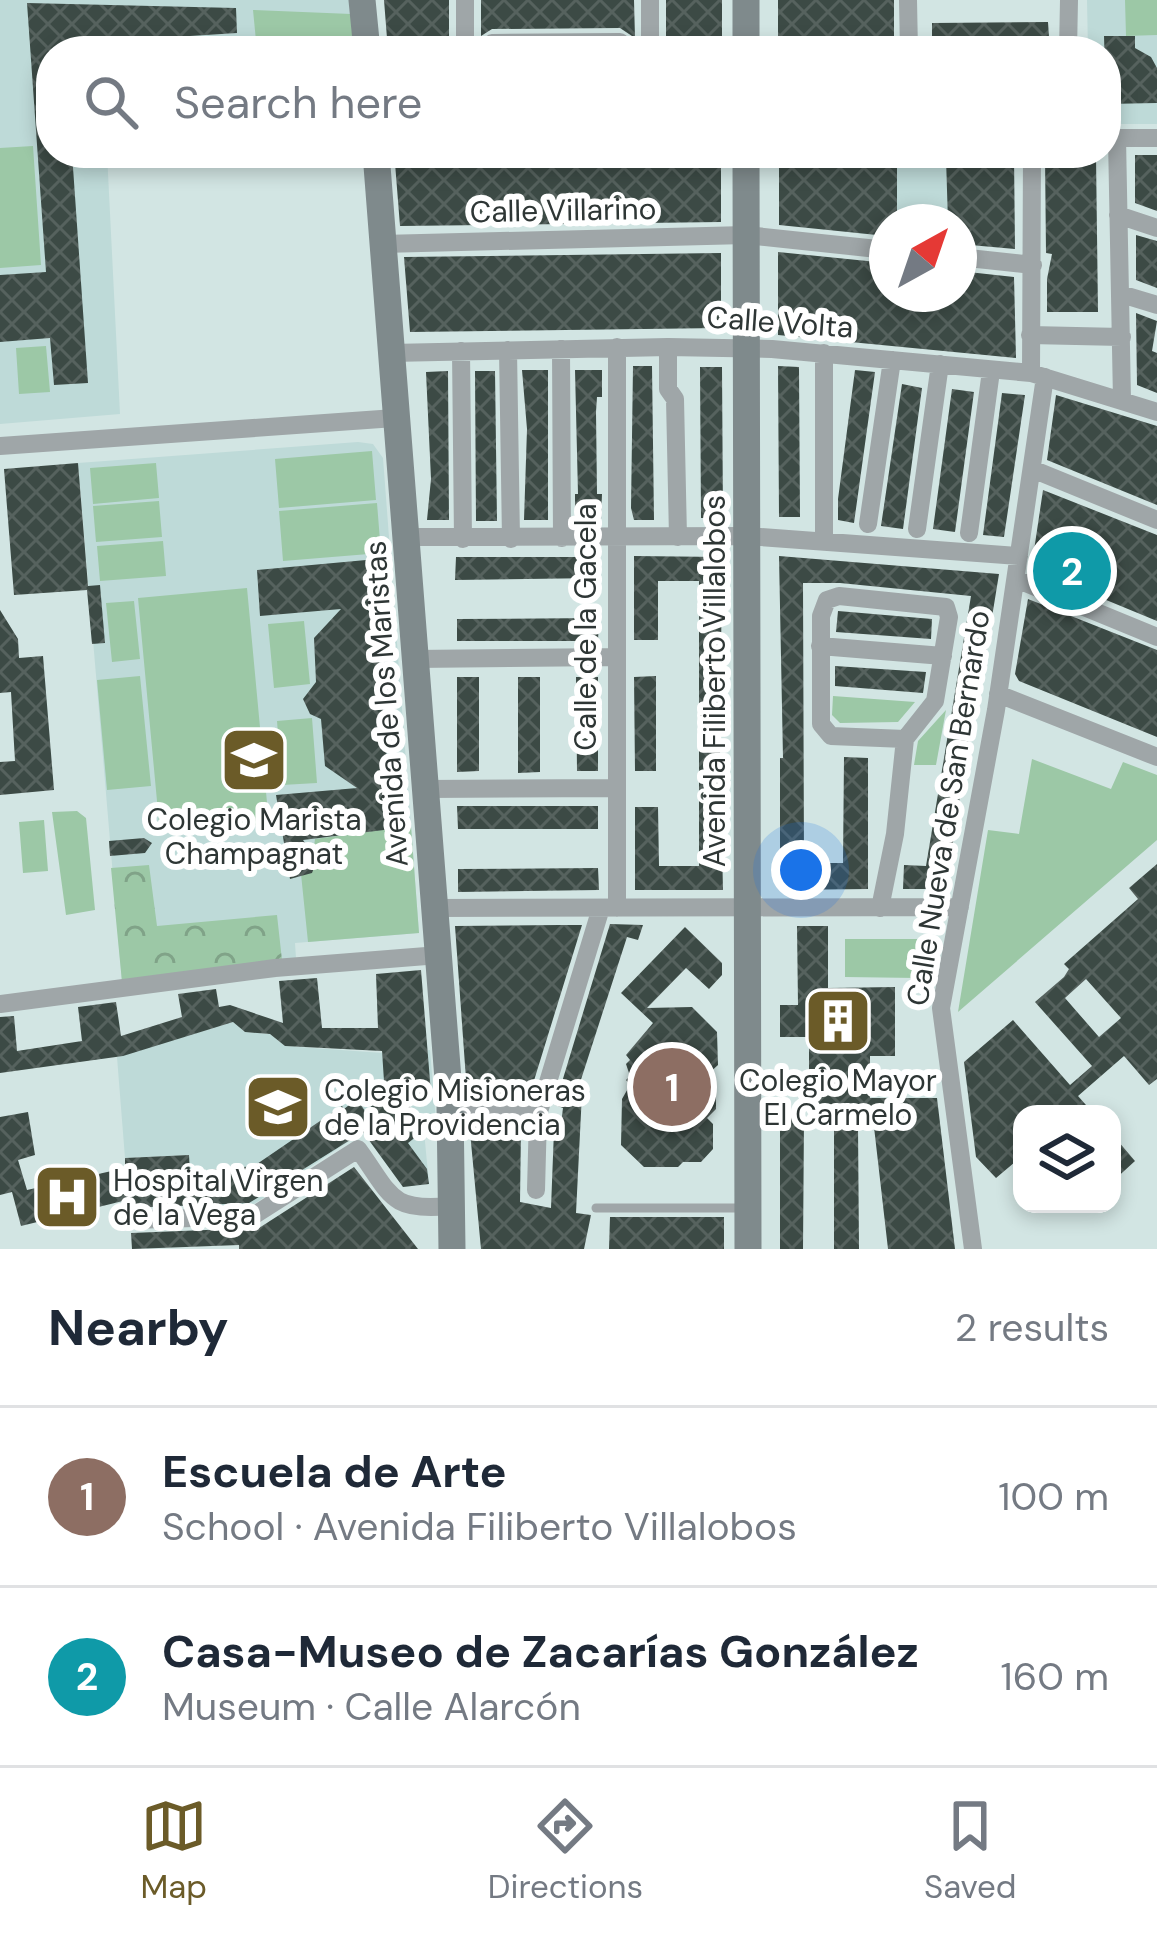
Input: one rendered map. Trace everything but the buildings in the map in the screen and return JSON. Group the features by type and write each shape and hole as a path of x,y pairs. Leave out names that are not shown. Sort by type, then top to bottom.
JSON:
{"main road":[{"path":"362,0 366,36"},
{"path":"746,0 746,36"},
{"name":"Avenida de los Maristas","path":"377,168 450,1105 452,1249"},
{"name":"Avenida Filiberto Villalobos","path":"746,168 748,1249"}],"street":[{"path":"465,0 465,36"},
{"path":"650,0 650,36"},
{"path":"908,0 909,36"},
{"path":"1068,36 1069,0"},
{"path":"1121,138 1157,138"},
{"name":"Calle Nueva de San Bernardo","path":"973,1249 940,1008 1013,634 1032,469 1038,375 1030,335 1032,168"},
{"path":"1114,168 1122,400"},
{"path":"1118,214 1157,228"},
{"name":"Calle Villarino","path":"382,244 746,236 869,248"},
{"path":"977,259 1033,265"},
{"path":"1121,294 1157,305"},
{"path":"1030,335 1122,337"},
{"name":"Calle Volta","path":"392,353 616,347 746,347 824,353 1038,375 1157,412"},
{"name":"Calle de la Gacela","path":"536,1190 538,1114 609,908 615,788 616,347"},
{"path":"668,347 668,389 675,400 678,537"},
{"path":"561,349 562,538"},
{"path":"508,350 511,538"},
{"path":"461,351 463,539"},
{"path":"824,353 824,542"},
{"path":"868,524 892,360"},
{"path":"917,529 940,364"},
{"path":"969,533 991,371"},
{"path":"0,446 395,418"},
{"path":"1032,469 1157,520"},
{"path":"406,537 746,536 1019,556"},
{"path":"1016,579 1157,637"},
{"path":"880,908 895,834 905,739 935,700 949,617 941,604 831,598 822,609 821,724 831,736 905,739"},
{"path":"820,646 943,656"},
{"path":"414,659 615,657"},
{"path":"998,694 1157,757"},
{"path":"425,789 615,788"},
{"path":"435,908 960,908"},
{"path":"0,1004 275,968 439,955"},
{"path":"450,1105 538,1114"},
{"path":"133,1220 253,1216 358,1149 404,1206 449,1206"}],"lane":[{"path":"596,1208 748,1208"}],"shaded area":[{"path":"0,0 349,0 352,36 36,36 36,168 108,168 120,414 0,424"},
{"path":"1087,0 1157,0 1157,124 1121,124 1121,36 1088,36"},
{"path":"855,168 987,168 983,246 977,246 977,204 869,204 869,234 855,233"},
{"name":"Colegio Marista Champagnat","path":"373,444 383,458 419,933 295,943 296,958 122,982 78,463"},
{"name":"Colegio Misioneras de la Providencia","path":"233,1022 245,1032 270,1034 285,1046 383,1053 430,1050 436,1121 424,1131 429,1184 403,1187 363,1132 254,1204 191,1207 189,1155 125,1158 117,1057"}],"green space":[{"path":"1125,0 1157,0 1157,35 1126,36"},
{"path":"253,10 351,14 352,36 256,36"},
{"path":"33,146 41,265 0,268 0,148"},
{"path":"46,346 50,392 19,394 16,348"},
{"path":"372,451 376,500 279,508 275,459"},
{"path":"156,463 159,498 93,504 90,468"},
{"path":"159,501 162,537 96,542 93,506"},
{"path":"377,503 381,553 283,561 279,511"},
{"path":"163,541 166,576 100,581 97,546"},
{"path":"247,588 269,824 160,833 138,598"},
{"path":"134,601 140,659 112,662 106,603"},
{"path":"304,621 310,684 274,688 268,624"},
{"path":"140,676 151,786 107,790 97,680"},
{"path":"833,696 915,702 898,722 840,723 832,715"},
{"path":"946,710 936,765 914,765 918,741"},
{"path":"312,718 317,783 282,785 277,721"},
{"path":"1032,759 1111,789 1123,762 1157,775 1157,840 958,1012 988,830 1019,834"},
{"path":"77,811 86,818 95,910 66,915 52,812"},
{"path":"44,820 48,871 23,873 19,822"},
{"path":"411,826 419,933 308,942 301,874 317,860 315,839"},
{"path":"149,865 157,926 277,915 282,960 122,982 111,868"},
{"path":"845,939 917,939 917,978 845,977"}],"place":[{"name":"Casa-Museo de Zacarías González","path":"1072,571"},
{"name":"Colegio Marista Champagnat","path":"254,760"},
{"name":"Colegio Mayor El Carmelo","path":"838,1021"},
{"name":"Escuela de Arte","path":"672,1087"},
{"name":"Colegio Misioneras de la Providencia","path":"278,1107"},
{"name":"Hospital Virgen de la Vega","path":"67,1197"}]}
